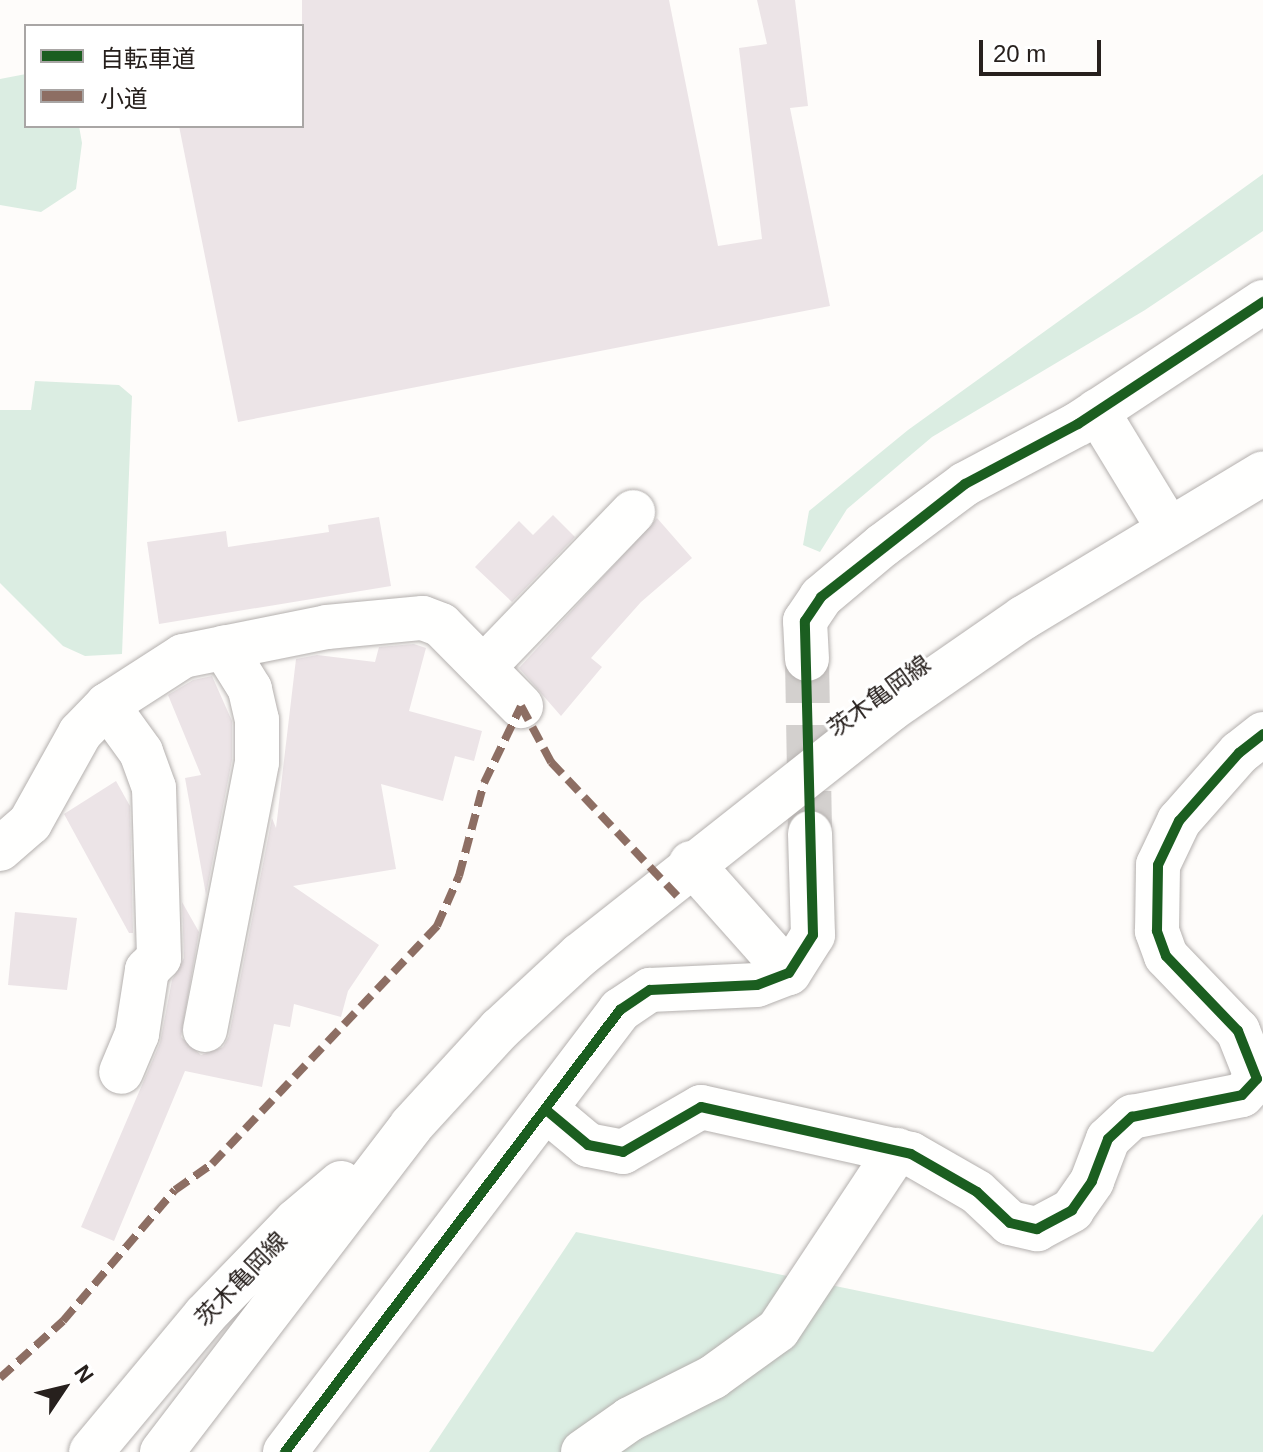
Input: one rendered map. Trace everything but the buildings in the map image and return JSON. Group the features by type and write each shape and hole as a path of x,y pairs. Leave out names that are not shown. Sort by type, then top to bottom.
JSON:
{"street":[{"path":"807,659 805,621 821,597 965,484 1097,411 1263,302"},
{"path":"1097,411 1168,528"},
{"name":"茨木亀岡線","path":"162,1452 411,1126 500,1029 691,863 890,710 1023,618 1263,473"},
{"path":"484,667 633,512"},
{"path":"0,849 30,823 80,733 107,705 183,656 327,627 423,618 441,625 521,706"},
{"path":"205,1030 257,762 257,720 250,689 224,647"},
{"path":"107,705 141,752 154,803 159,958 147,970 137,1034 121,1072"},
{"path":"545,1109 588,1145 623,1152 701,1107 897,1150 977,1192 1010,1223 1037,1229 1072,1210 1092,1181 1108,1139 1132,1117 1242,1095 1257,1079 1238,1031 1166,956 1157,931 1158,865 1179,821 1239,753 1263,734"},
{"path":"285,1452 620,1010 650,990 757,985 789,973 813,935 810,833"},
{"path":"691,863 789,973"},
{"name":"茨木亀岡線","path":"91,1452 205,1315 296,1221 411,1126"},
{"path":"583,1452 630,1419 713,1377 778,1330 897,1150"}],"green space":[{"path":"24,74 24,128 79,128 82,143 76,189 41,212 0,205 0,79"},
{"path":"1263,174 1263,231 1145,310 932,437 847,509 820,552 803,545 809,511 908,430"},
{"path":"35,381 119,385 132,396 122,654 85,656 63,646 0,583 0,410 31,410"},
{"path":"1263,1214 1263,1452 429,1452 576,1232 1153,1352"}],"tunnel":[{"path":"807,659 810,833"}],"marked path":[{"path":"521,706 551,762 683,902"},
{"path":"0,1378 63,1321 175,1190 212,1164 437,926 459,876 484,783 521,706"}],"cycle path":[{"path":"285,1452 620,1010 650,990 757,985 789,973 813,935 805,621 821,597 965,484 1078,424 1263,302"},
{"path":"545,1109 588,1145 623,1152 701,1107 911,1154 977,1192 1010,1223 1037,1229 1072,1210 1092,1181 1108,1139 1132,1117 1242,1095 1257,1079 1238,1031 1166,956 1157,931 1158,865 1179,821 1239,753 1263,734"}]}
